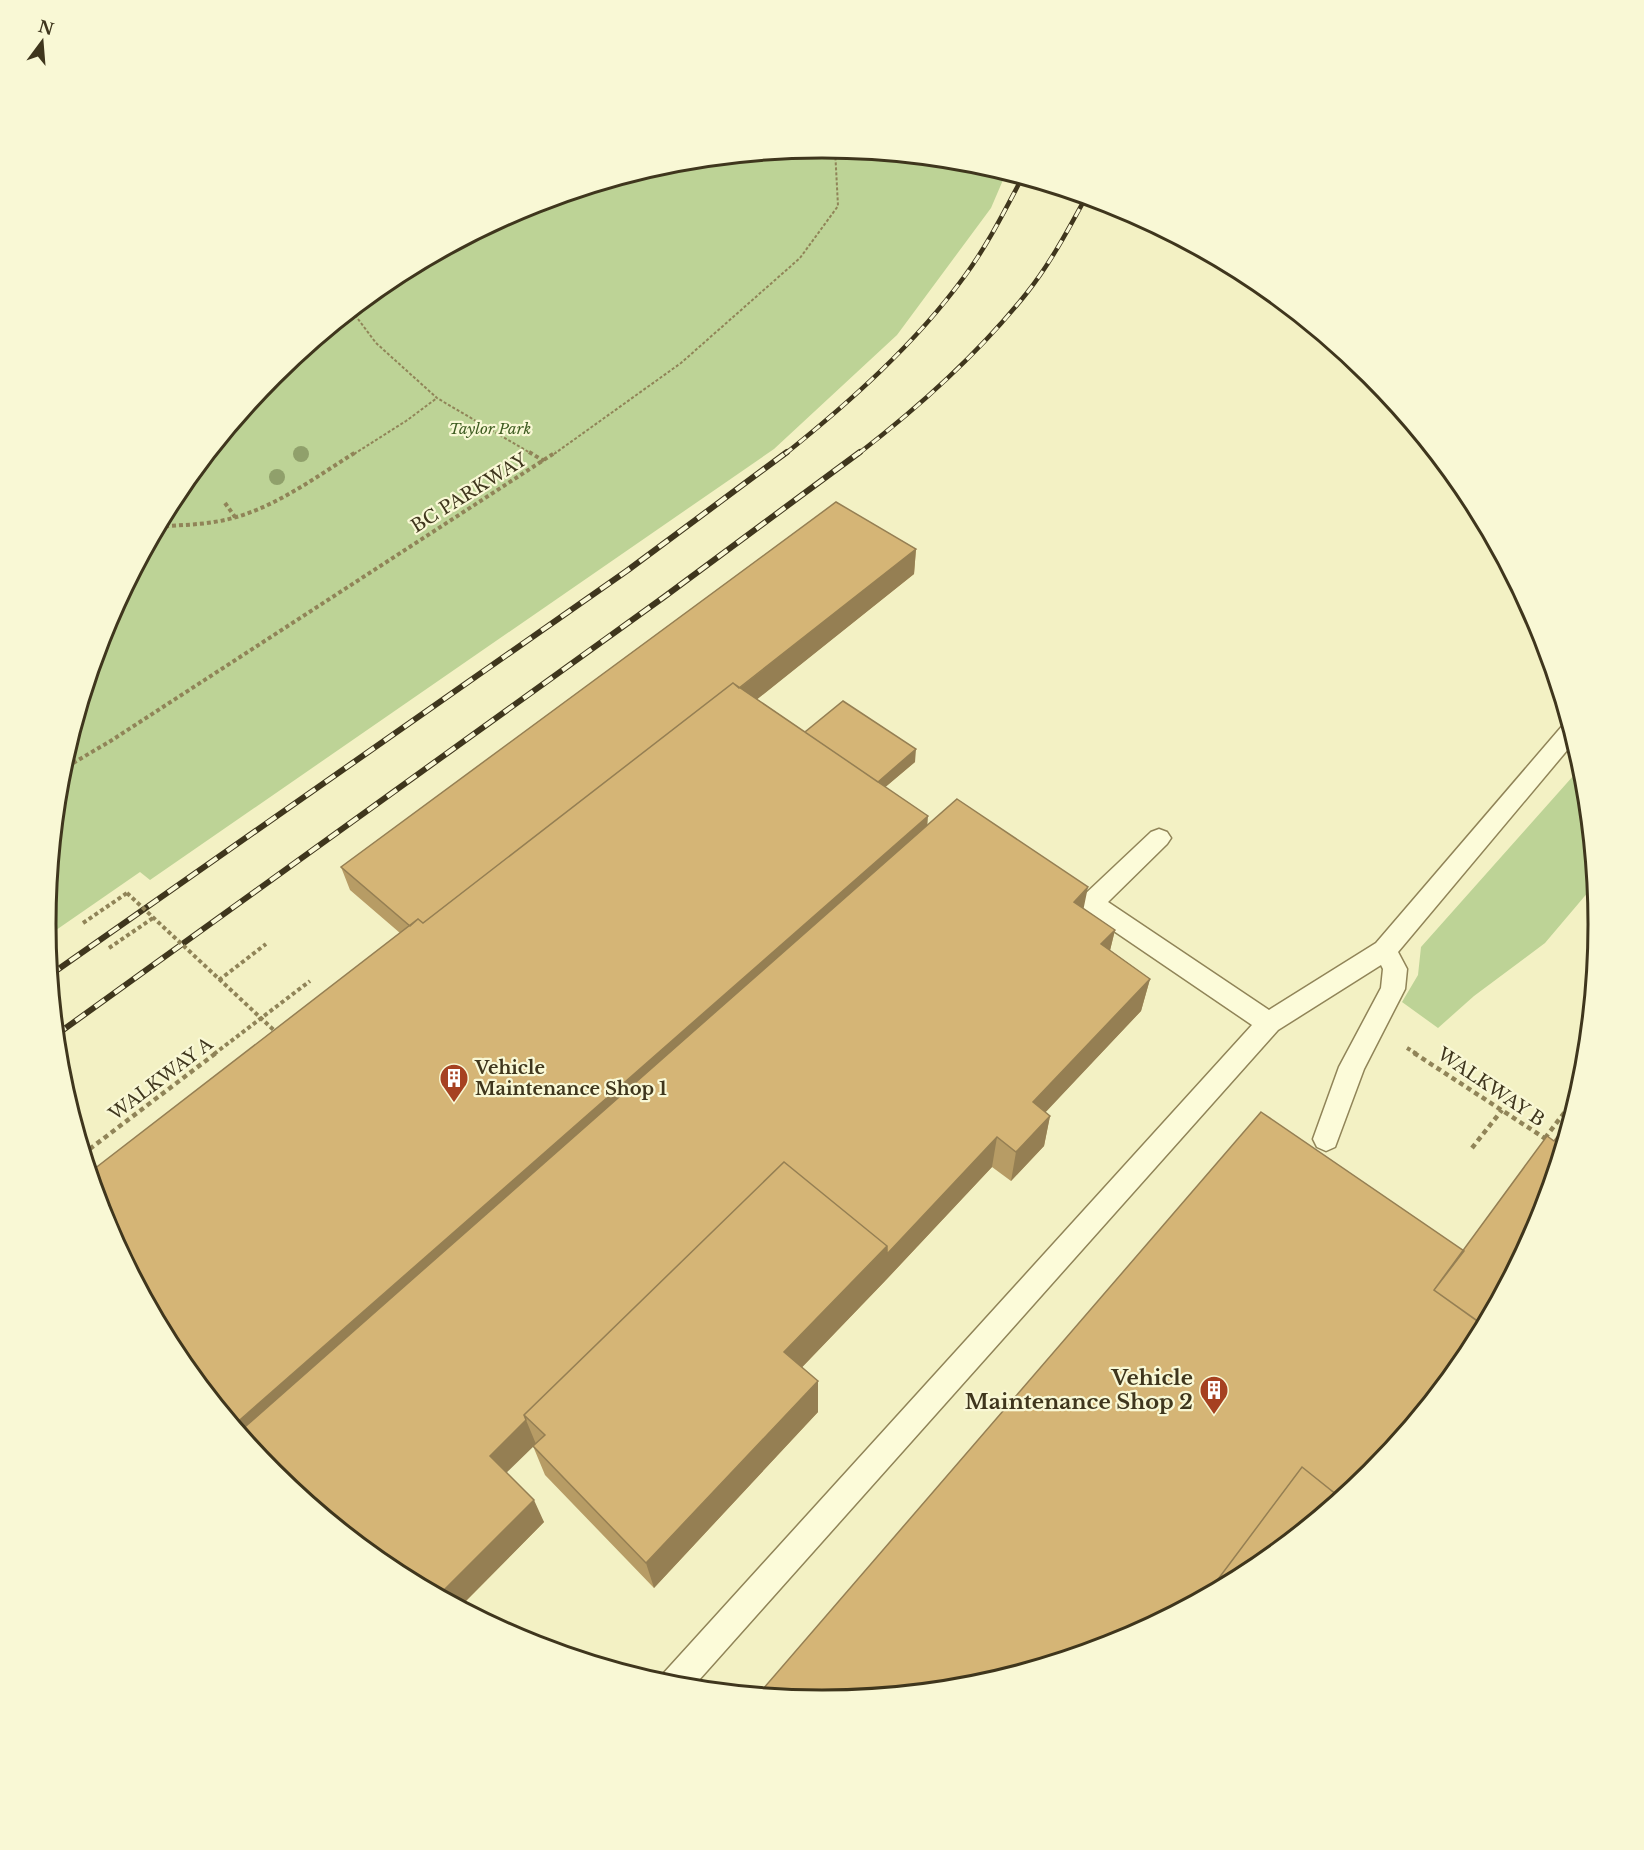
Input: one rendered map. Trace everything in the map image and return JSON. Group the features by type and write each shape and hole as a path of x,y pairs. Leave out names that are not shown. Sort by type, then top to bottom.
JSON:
{"lane":[{"path":"680,1678 1269,1023 1385,950 1565,738"},
{"path":"1159,838 1091,903 1269,1023"},
{"path":"1326,1139 1352,1067 1393,989 1395,969 1385,950"}],"path":[{"name":"BC PARKWAY","path":"73,763 544,461 681,363 800,258 838,206 836,159"},
{"path":"356,316 376,343 437,398 482,422 544,461"},
{"path":"168,526 215,522 278,501 390,432 437,398"},
{"path":"225,502 235,517"},
{"path":"83,923 128,893 285,1040"},
{"path":"109,948 153,918"},
{"path":"219,980 266,944"},
{"path":"263,1018 310,981"},
{"name":"WALKWAY A","path":"89,1146 91,1148 263,1018"},
{"name":"WALKWAY B","path":"1404,1046 1553,1144"},
{"path":"1472,1148 1502,1110"},
{"path":"1545,1139 1565,1113"}],"green space":[{"name":"Taylor Park","path":"822,158 922,165 1003,181 991,208 897,335 774,449 150,880 140,872 56,930 57,875 70,775 96,679 114,632 158,542 214,458 280,383 355,317 439,261 529,217 576,199 672,173 772,160"},
{"path":"1574,775 1582,825 1587,893 1545,943 1474,996 1438,1028 1402,1002 1418,975 1421,947"}],"building":[{"path":"836,502 916,549 739,688 733,683 423,923 418,919 410,926 341,867"},
{"name":"Vehicle Maintenance Shop 1","path":"733,683 928,816 239,1421 214,1392 158,1308 114,1218 95,1168 418,919 423,923"},
{"path":"843,701 916,749 878,782 805,732"},
{"path":"957,799 1088,887 1074,902 1115,930 1101,944 1150,979 1033,1102 1050,1116 1016,1152 997,1137 887,1254 887,1246 784,1162 524,1415 526,1420 490,1456 534,1500 443,1591 355,1533 280,1467 244,1428"},
{"name":"Vehicle Maintenance Shop 2","path":"1261,1112 1464,1251 1434,1290 1478,1321 1430,1392 1364,1467 1335,1494 1302,1467 1216,1582 1205,1589 1115,1633 1068,1651 972,1677 872,1690 763,1689"},
{"path":"1559,1135 1530,1218 1509,1264 1478,1321 1434,1290 1547,1136 1554,1141"},
{"path":"784,1162 887,1246 784,1352 818,1381 646,1563 533,1446 545,1435 524,1415"},
{"path":"1302,1467 1335,1494 1289,1533 1216,1582"}],"railway":[{"path":"785,454 857,393 903,349 945,302 995,229 1018,185"},
{"path":"858,454 947,379 1008,316 1043,271 1082,204"},
{"path":"57,970 628,570 787,452"},
{"path":"63,1030 664,597 860,452"}],"place":[{"name":"Vehicle Maintenance Shop 1","path":"454,1104"},
{"name":"Vehicle Maintenance Shop 2","path":"1214,1416"}]}
